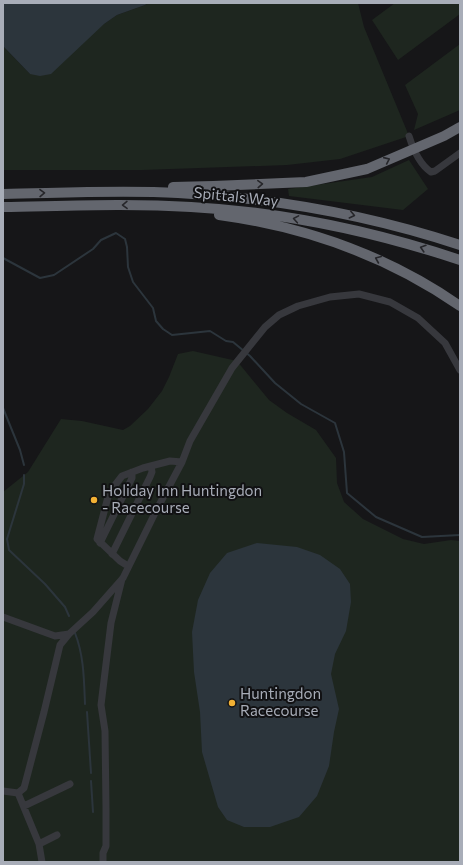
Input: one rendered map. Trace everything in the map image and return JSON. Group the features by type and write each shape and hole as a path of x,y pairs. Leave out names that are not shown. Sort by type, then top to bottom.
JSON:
{"highway":[{"path":"109,192 153,187 306,182 367,169 444,136 460,127"},
{"name":"Spittals Way","path":"3,194 109,192 190,194 277,202 376,221 460,245"},
{"path":"143,205 229,216 269,224 332,240 408,273 460,306"},
{"name":"Spittals Way","path":"3,207 143,205 230,210 291,218 381,236 460,260"}],"lane":[{"path":"408,136 424,168 431,172 435,171 460,153"},
{"path":"103,862 103,852 106,846 106,808 105,731 101,705 111,623 123,578 128,566 182,462 190,441 236,361 265,327 279,315 298,306 330,297 359,294 390,302 418,318 445,343 460,370"},
{"path":"128,566 120,561 96,539 109,493 122,476 170,461 182,462"},
{"path":"112,554 150,477 152,472 151,466"},
{"path":"100,542 132,478 132,472"},
{"path":"3,791 18,793 24,788 60,645 69,634 93,612 123,578"},
{"path":"3,617 55,636 69,634"},
{"path":"24,806 70,784"},
{"path":"18,793 40,844 42,862"},
{"path":"40,844 58,835"}],"shaded area":[{"path":"3,3 148,3 117,15 104,24 51,74 40,76 30,74 3,46"},
{"path":"148,3 358,3 364,27 409,136 340,159 287,165 142,170 3,170 3,46 30,74 117,15"},
{"path":"395,3 460,3 460,14 398,60 372,20"},
{"path":"460,44 460,110 414,130 418,114 405,85"},
{"path":"409,160 428,189 403,210 289,196 288,189 372,177"},
{"name":"Huntingdon Racecourse","path":"193,351 237,361 269,400 287,413 316,430 336,458 337,483 344,502 363,519 403,539 424,544 451,540 460,541 460,862 3,862 3,492 28,472 61,419 82,421 123,430 130,426 148,409 162,391 178,354"},
{"path":"257,543 297,547 320,555 340,569 350,584 351,602 346,631 335,654 331,674 339,709 329,766 317,796 299,817 270,827 244,827 227,820 218,807 202,752 200,712 194,672 192,632 198,600 210,573 227,553"}],"waterway":[{"path":"3,258 40,278 54,275 93,249 101,240 116,233 125,239 128,267 133,282 153,308 156,321 163,329 172,335 210,331 226,341 233,342 250,356 275,383 301,404 335,423 344,452 347,493 376,517 422,537 460,535"},
{"path":"3,408 20,450 24,465"},
{"path":"24,475 24,484 7,539 9,550 45,584 65,607 69,616"},
{"path":"75,633 82,659 85,704"},
{"path":"87,712 91,773"},
{"path":"91,781 93,812"}],"place":[{"name":"Holiday Inn Huntingdon - Racecourse","path":"94,500"},
{"name":"Huntingdon Racecourse","path":"232,703"}]}
